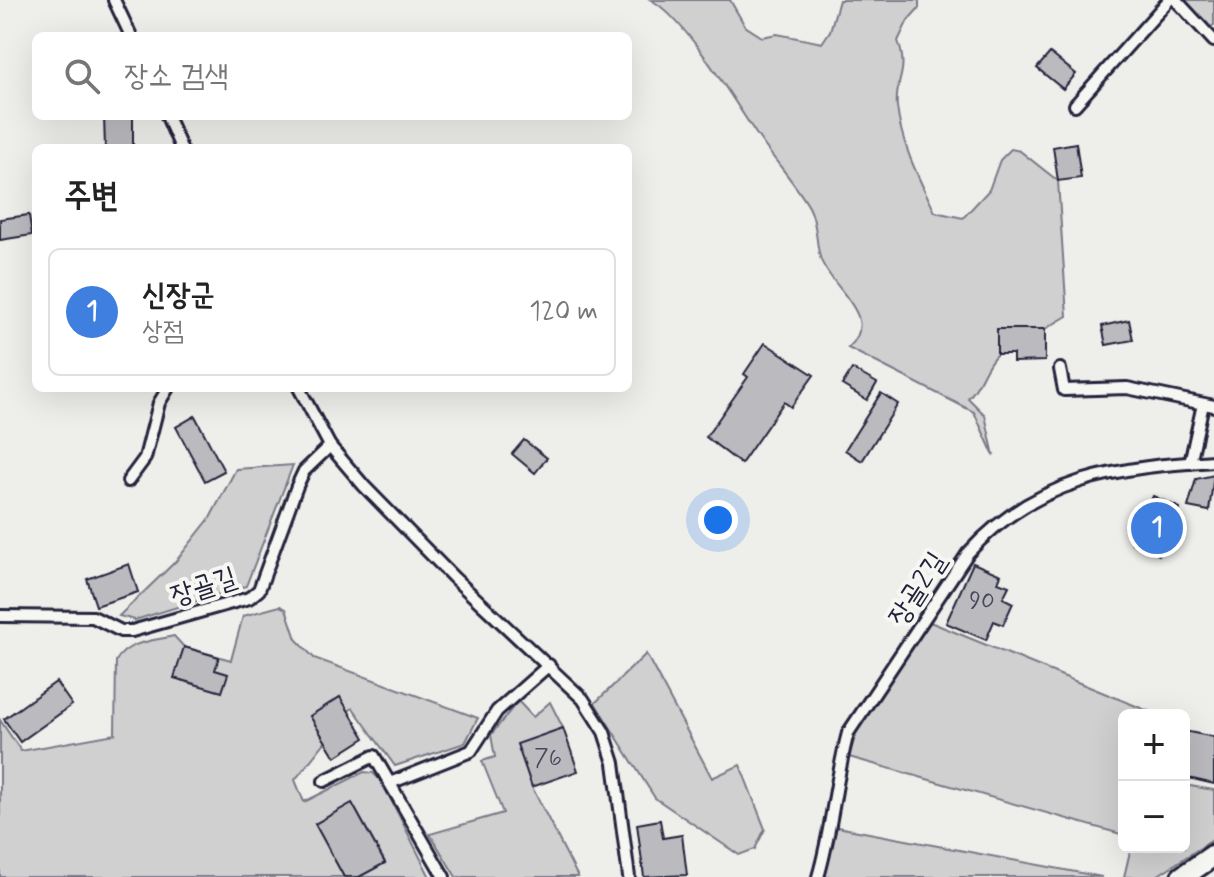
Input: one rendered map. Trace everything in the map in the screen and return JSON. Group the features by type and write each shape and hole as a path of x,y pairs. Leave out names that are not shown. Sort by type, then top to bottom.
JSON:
{"street":[{"path":"1182,877 1214,855"}],"lane":[{"path":"114,0 129,32"},
{"path":"1075,105 1169,0"},
{"path":"1176,0 1214,41"},
{"path":"169,120 179,144"},
{"path":"1060,369 1064,390 1127,388 1209,405 1190,463"},
{"path":"128,481 145,458 159,403 166,392"},
{"path":"301,392 330,446 454,578 583,699 604,732 614,763 629,877"},
{"name":"장골길","path":"0,616 93,617 121,631 132,631 249,598 264,580 304,471 330,446"},
{"name":"장골2길","path":"818,877 829,840 839,765 848,733 968,553 1015,509 1069,482 1214,461"},
{"path":"390,783 471,751 497,711 549,665"},
{"path":"324,781 374,756 444,877"}],"shaded area":[{"path":"651,0 730,0 745,26 762,37 777,34 822,43 830,31 839,0 919,0 919,8 908,20 898,41 902,69 897,107 907,148 935,212 963,218 989,190 1000,160 1011,149 1020,151 1058,181 1067,316 1045,329 997,330 997,354 968,398 985,415 994,456 974,412 848,348 857,337 860,326 857,315 821,260 809,207 694,43 665,10"},
{"path":"1182,0 1214,0 1214,25 1209,28"},
{"path":"293,465 246,586 135,620 119,616 176,561 210,518 236,469"},
{"path":"280,606 286,609 296,639 314,658 478,718 465,743 395,766 353,708 348,711 340,697 310,716 326,741 295,780 304,802 364,772 373,773 382,782 430,877 359,877 385,862 352,803 315,824 344,877 0,877 0,720 21,751 115,734 116,661 127,649 174,636 184,647 231,660 243,616"},
{"path":"930,622 1143,709 1118,709 1118,833 849,757 858,727"},
{"path":"646,654 712,778 740,765 765,829 755,849 739,855 655,798 595,703"},
{"path":"518,701 533,717 550,702 563,728 518,744 532,787 578,877 456,877 430,834 503,813 482,761 495,757 491,735"},
{"path":"1190,786 1214,790 1214,839 1155,877 1124,877 1130,853 1190,853"},
{"path":"837,827 1102,877 823,877"}],"building":[{"path":"1050,53 1076,74 1063,89 1037,68"},
{"path":"104,120 133,120 133,144 105,144"},
{"path":"1076,143 1081,178 1058,181 1053,147"},
{"path":"29,215 32,235 0,240 0,219"},
{"path":"1129,320 1133,340 1106,345 1102,326"},
{"path":"997,329 1045,329 1045,361 1013,362 1013,354 997,354"},
{"path":"765,343 814,375 791,407 784,402 741,464 706,437 748,377 744,374"},
{"path":"852,369 877,383 867,400 842,385"},
{"path":"881,393 898,404 862,461 845,450"},
{"path":"195,416 224,471 205,481 176,427"},
{"path":"524,440 547,458 535,473 512,454"},
{"path":"1214,475 1209,511 1188,507 1196,479"},
{"path":"1153,496 1180,508 1159,555 1132,543"},
{"path":"973,563 1001,575 998,582 1009,586 1003,598 1013,603 1003,625 994,621 986,640 946,623"},
{"path":"129,564 138,592 96,606 87,579"},
{"path":"184,647 219,657 215,670 228,674 222,692 174,678"},
{"path":"56,682 72,705 20,742 4,719"},
{"path":"340,697 365,738 335,757 310,716"},
{"path":"563,728 578,771 532,787 517,744"},
{"path":"1190,732 1214,737 1214,784 1190,778"},
{"path":"352,803 385,863 359,877 344,877 315,824"},
{"path":"660,820 663,838 682,835 687,875 644,877 637,824"}],"place":[{"name":"신장군","path":"1157,528"}]}
